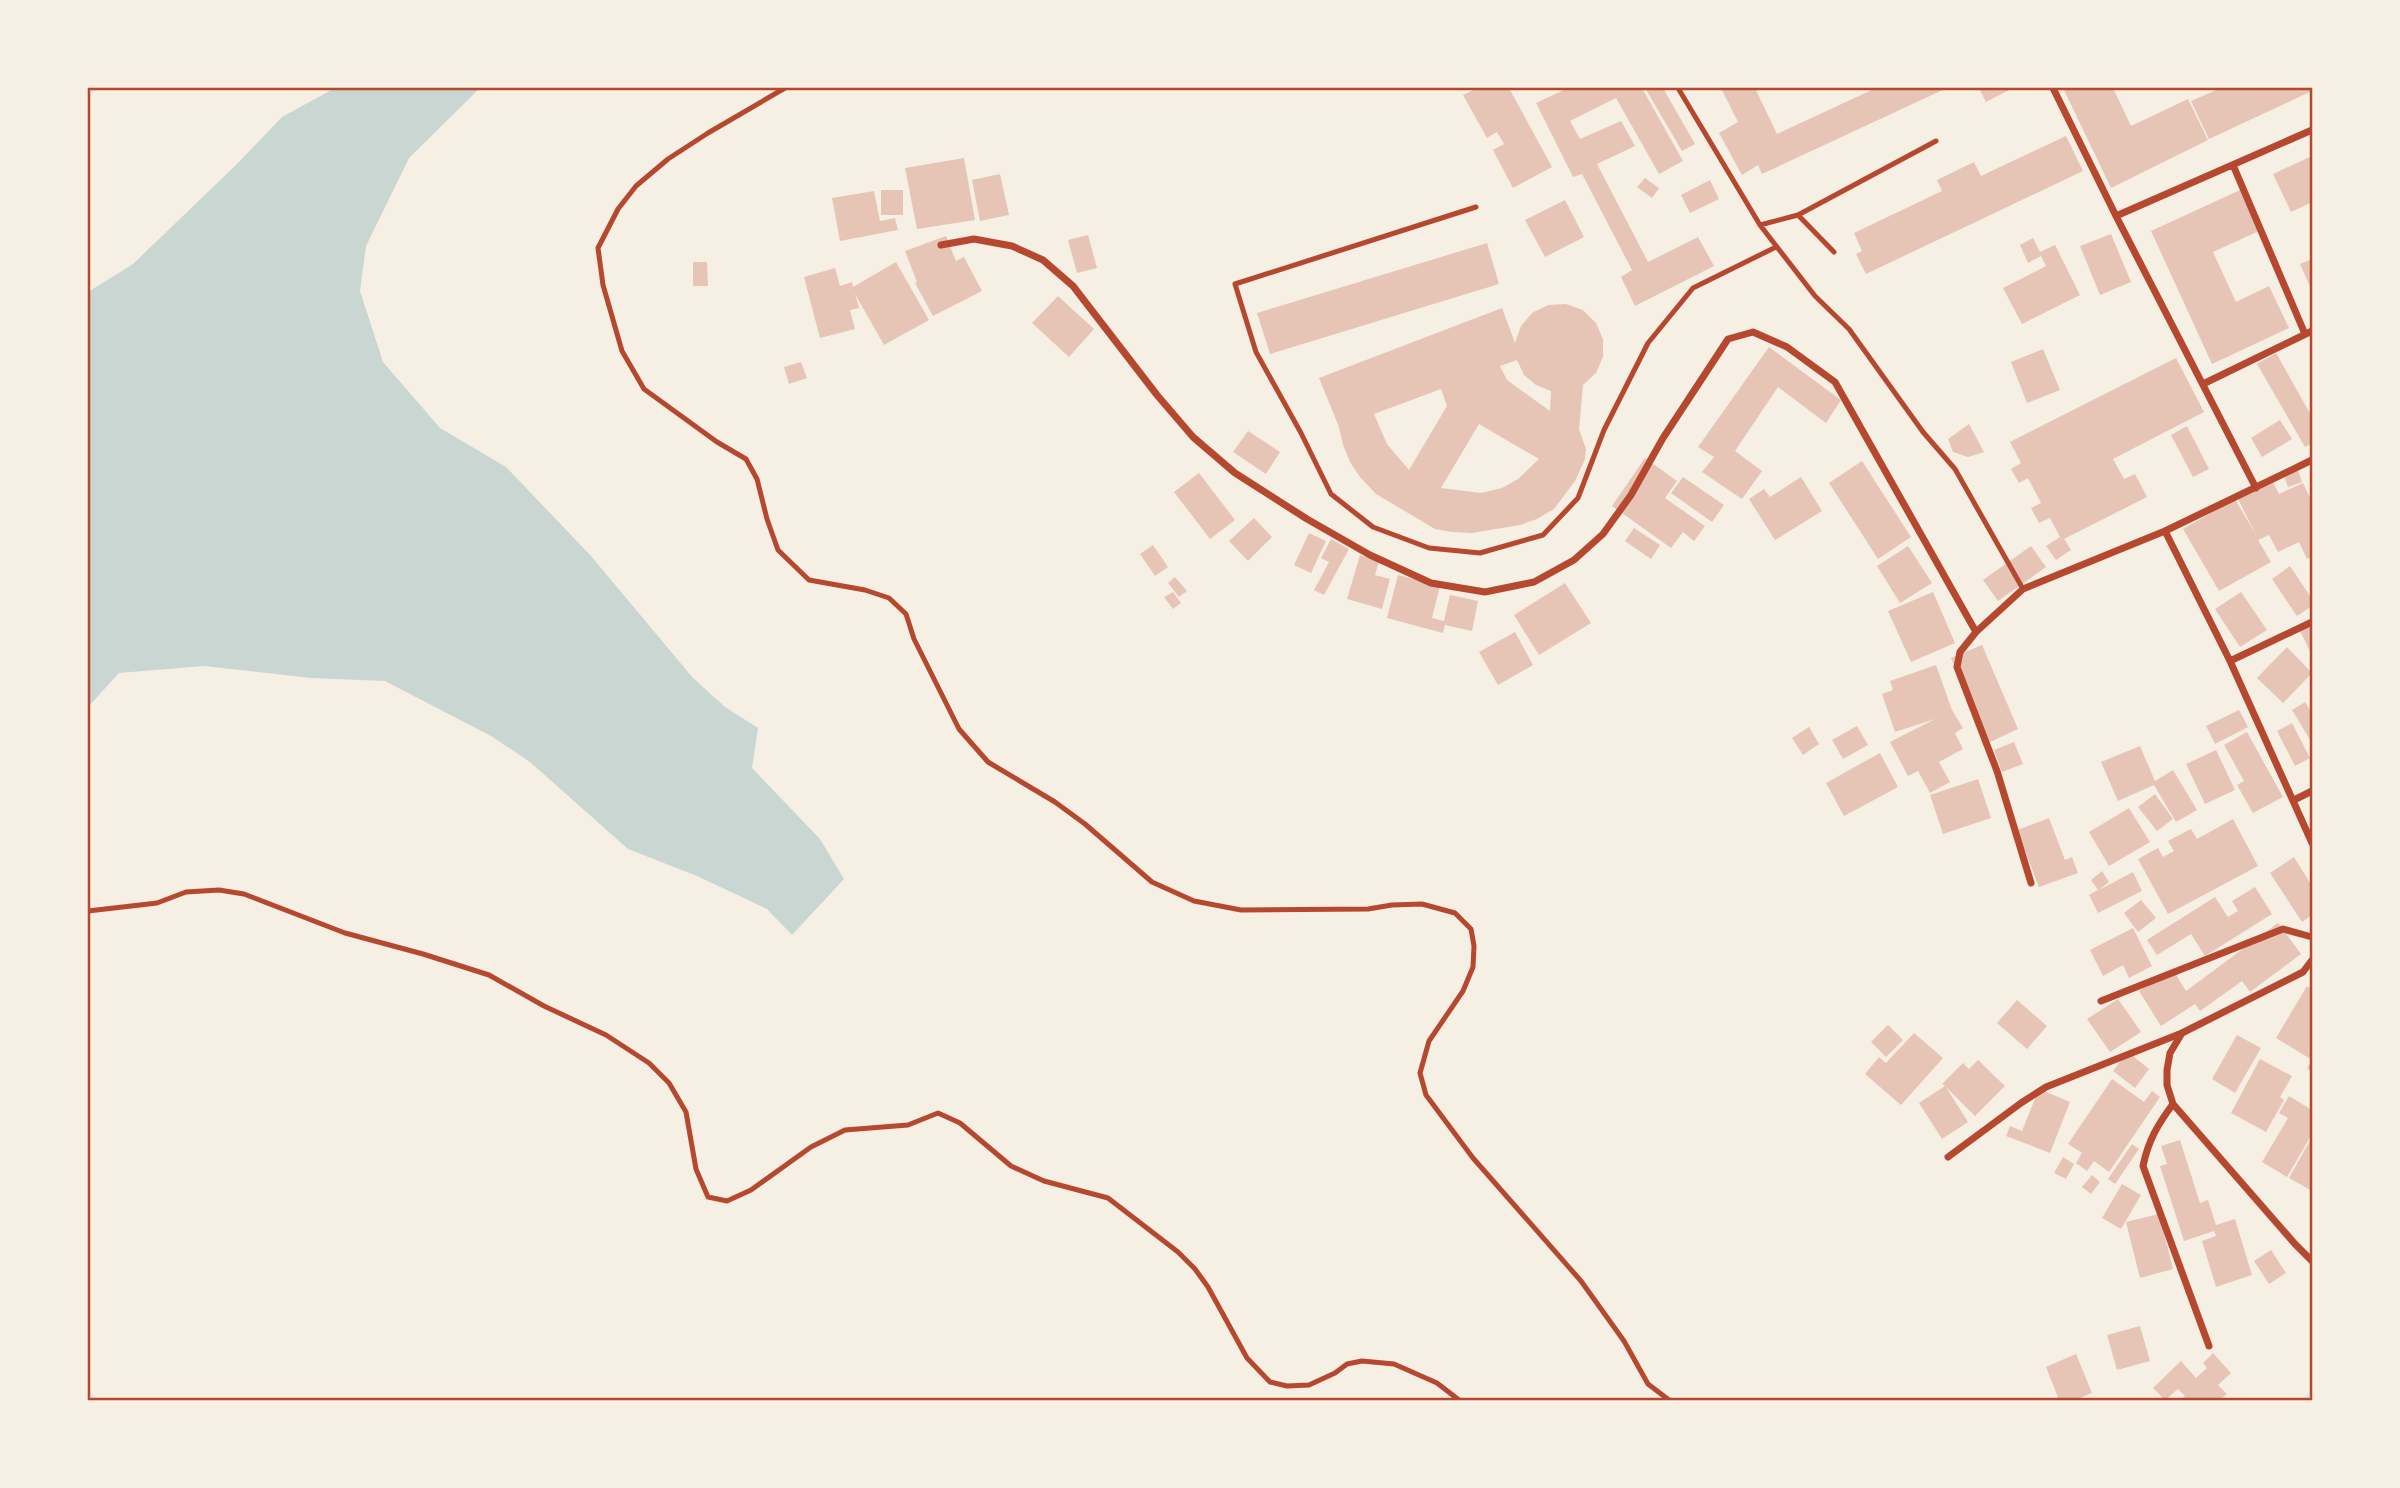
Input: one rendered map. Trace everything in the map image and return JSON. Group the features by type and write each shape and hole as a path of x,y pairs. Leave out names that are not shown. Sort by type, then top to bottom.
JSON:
{"street":[{"path":"2053,88 2256,488"},
{"path":"2116,216 2312,130"},
{"path":"2203,384 2309,333 2233,165"},
{"path":"941,245 974,239 1012,246 1043,260 1073,286 1193,437 1236,473 1307,519 1394,566 1431,583 1485,592 1534,582 1574,560 1603,534 1631,495 1663,438 1728,339 1753,332 1787,347 1835,382 1976,632"},
{"path":"2031,883 1997,771 1956,667 1960,652 1976,632 2023,589 2165,531 2312,460"},
{"path":"2165,531 2230,661 2312,843"},
{"path":"2230,661 2312,622"},
{"path":"2294,800 2312,791"},
{"path":"2101,1002 2283,929 2312,937"},
{"path":"1948,1157 2046,1087 2182,1033 2303,972 2312,960"},
{"path":"2182,1033 2170,1053 2167,1070 2167,1085 2173,1104 2312,1261"},
{"path":"2173,1104 2147,1144 2143,1166 2209,1346"}],"lane":[{"path":"785,88 668,159 636,186 618,209 598,248 603,285 622,351 644,388 717,442 746,459 757,479 778,550 809,580 865,590 889,598 906,614 914,639 959,729 988,762 1075,816 1152,882 1194,901 1241,910 1368,909 1422,904 1455,914 1471,929 1474,946 1473,967 1463,991 1429,1041 1420,1073 1426,1095 1473,1158 1581,1281 1624,1341 1648,1384 1670,1401"},
{"path":"1678,88 1760,225 1815,296 1849,329 1923,432 1955,469 2023,589"},
{"path":"1760,225 1798,215 1936,141"},
{"path":"1476,207 1236,284 1256,352 1331,494 1373,527 1429,548 1480,553 1543,535 1578,498 1604,430 1648,342 1693,288 1776,247"},
{"path":"1798,215 1834,251"},
{"path":"88,911 157,903 186,892 219,890 244,894 345,933 489,975 544,1006 606,1035 656,1069 669,1083 686,1112 696,1169 708,1197 727,1201 751,1191 811,1147 845,1130 908,1125 938,1113 960,1123 1011,1166 1044,1181 1108,1198 1178,1252 1208,1287 1247,1358 1270,1382 1287,1386 1309,1385 1347,1364 1362,1361 1394,1364 1437,1383 1459,1401"}],"shaded area":[{"path":"335,88 480,88 409,158 366,246 360,291 383,362 440,428 506,467 591,556 693,678 725,707 758,728 752,768 820,839 844,879 792,935 767,909 697,876 628,849 530,762 491,736 385,681 311,678 204,666 119,673 88,707 88,292 133,264 282,117"}],"building":[{"path":"1478,88 1509,88 1552,167 1513,188 1493,150 1504,144 1497,132 1487,138 1463,95"},
{"path":"1568,88 1642,88 1683,161 1659,174 1616,98 1570,121 1580,139 1621,121 1635,146 1597,164 1648,262 1698,237 1714,266 1635,306 1621,277 1632,270 1582,174 1573,177 1536,103"},
{"path":"1645,88 1663,88 1695,144 1682,151"},
{"path":"1721,88 1755,88 1777,134 1876,88 1947,88 1762,174 1758,165 1742,175 1719,133 1738,122"},
{"path":"1979,88 2013,88 1986,102"},
{"path":"2063,88 2113,88 2131,126 2188,99 2208,140 2111,188"},
{"path":"2221,88 2312,88 2312,91 2209,139 2191,101"},
{"path":"2066,136 2083,171 1866,274 1856,254 1862,251 1854,233 1942,191 1937,180 1974,162 1981,176"},
{"path":"2312,156 2312,202 2291,212 2273,174"},
{"path":"964,158 975,220 917,229 905,168"},
{"path":"1000,174 1009,215 980,221 972,180"},
{"path":"1645,178 1659,188 1652,198 1637,187"},
{"path":"1710,180 1719,199 1690,213 1681,195"},
{"path":"881,190 903,190 903,215 881,215"},
{"path":"2240,190 2259,231 2213,252 2236,302 2269,286 2289,328 2212,364 2151,231"},
{"path":"874,191 880,221 895,218 898,230 840,241 832,198"},
{"path":"1565,200 1584,237 1545,257 1525,220"},
{"path":"2111,234 2131,282 2100,295 2080,246"},
{"path":"1088,235 1097,268 1077,273 1068,240"},
{"path":"946,236 956,261 964,257 982,291 933,316 915,283 917,282 905,251"},
{"path":"2033,238 2040,252 2055,245 2080,295 2022,324 2003,288 2046,266 2041,256 2028,263 2020,245"},
{"path":"1487,243 1499,284 1270,354 1257,313"},
{"path":"2312,259 2312,291 2300,264"},
{"path":"693,262 707,262 708,286 693,286"},
{"path":"896,262 929,320 884,345 855,294 859,308 850,310 855,329 820,338 804,277 835,268 840,286 852,282 853,287"},
{"path":"1058,296 1094,329 1069,357 1032,323"},
{"path":"1566,304 1583,310 1596,323 1603,339 1603,357 1596,373 1583,385 1579,429 1586,449 1585,459 1575,481 1554,509 1520,525 1472,533 1452,532 1435,529 1376,494 1350,462 1319,378 1502,308 1515,343 1521,326 1532,313 1548,305","holes":["1517,360 1524,375 1536,385 1551,391 1550,411 1507,380 1500,366","1441,389 1447,406 1409,470 1387,444 1374,414","1479,424 1539,459 1518,479 1502,488 1481,493 1441,488"]},
{"path":"1769,347 1841,400 1826,423 1778,387 1735,451 1762,471 1742,499 1702,472 1714,457 1698,447"},
{"path":"2043,349 2060,390 2027,403 2011,362"},
{"path":"2276,353 2312,417 2312,443 2305,447 2257,364"},
{"path":"2176,358 2204,412 2113,459 2124,479 2135,474 2147,497 2064,539 2071,550 2056,560 2046,546 2060,537 2050,518 2039,523 2031,508 2041,503 2028,478 2019,483 2011,469 2021,463 2010,442"},
{"path":"801,362 807,378 789,384 784,367"},
{"path":"2280,420 2292,439 2262,457 2251,438"},
{"path":"1969,424 1984,452 1968,457 1953,452 1948,439"},
{"path":"2187,426 2209,469 2193,477 2171,435"},
{"path":"1248,431 1280,452 1266,474 1233,452"},
{"path":"1645,458 1677,481 1665,498 1705,526 1694,541 1683,532 1671,548 1612,506"},
{"path":"1862,461 1911,537 1878,559 1829,483"},
{"path":"2298,470 2302,482 2288,487 2284,476"},
{"path":"1199,473 1235,520 1210,539 1174,492"},
{"path":"1683,477 1724,505 1712,522 1671,493"},
{"path":"1801,477 1822,511 1775,540 1749,499 1764,489 1770,497"},
{"path":"2271,478 2279,494 2303,483 2312,502 2312,557 2307,559 2299,542 2278,552 2269,535 2258,540 2271,562 2219,591 2183,529 2235,499 2256,535 2236,495"},
{"path":"1254,518 1272,537 1248,561 1229,541"},
{"path":"1634,528 1660,545 1651,559 1625,541"},
{"path":"1309,533 1326,541 1311,573 1294,565"},
{"path":"1331,539 1349,549 1324,595 1314,590 1329,562 1321,558"},
{"path":"1153,545 1168,567 1155,576 1140,554"},
{"path":"1908,546 1932,583 1900,603 1877,566"},
{"path":"2031,546 2046,567 1998,601 1983,580"},
{"path":"1360,555 1379,561 1375,575 1390,579 1382,609 1347,599"},
{"path":"2290,566 2312,599 2312,606 2297,616 2272,579"},
{"path":"1398,575 1440,586 1432,618 1444,621 1450,595 1478,601 1472,631 1445,625 1443,633 1387,618"},
{"path":"1175,577 1187,591 1179,597 1168,583"},
{"path":"1565,583 1591,623 1539,655 1514,615"},
{"path":"1173,592 1181,603 1173,609 1164,597"},
{"path":"1933,592 1955,643 1911,662 1888,611"},
{"path":"2241,592 2267,630 2240,647 2215,609"},
{"path":"2312,622 2312,655 2299,629"},
{"path":"1515,632 1533,665 1498,685 1479,652"},
{"path":"1982,645 2018,729 1988,743 1951,658"},
{"path":"2287,647 2312,673 2283,703 2257,678"},
{"path":"1936,665 1952,710 1963,728 1955,733 1963,749 1939,762 1950,782 1930,793 1918,771 1908,776 1890,742 1935,719 1895,732 1882,694 1893,690 1890,681"},
{"path":"2305,702 2312,713 2312,743 2292,710"},
{"path":"2239,710 2248,727 2215,744 2206,726"},
{"path":"2292,723 2310,758 2295,766 2277,731"},
{"path":"1857,726 1868,745 1843,759 1832,740"},
{"path":"1809,727 1819,744 1803,755 1792,738"},
{"path":"2247,732 2283,797 2253,813 2237,785 2244,781 2224,745"},
{"path":"2014,742 2023,764 2002,772 1994,750"},
{"path":"2140,746 2155,781 2173,770 2197,810 2176,822 2154,785 2118,801 2101,762"},
{"path":"2216,750 2235,790 2205,804 2186,764"},
{"path":"1880,753 1898,787 1844,816 1826,783"},
{"path":"1978,779 1991,818 1943,834 1930,795"},
{"path":"2155,794 2173,819 2157,831 2138,807"},
{"path":"2129,808 2150,842 2109,866 2089,832"},
{"path":"2049,818 2065,860 2072,857 2078,873 2039,887 2017,830"},
{"path":"2233,819 2258,866 2168,914 2138,859 2158,848 2163,857 2174,851 2168,841 2191,829 2197,839"},
{"path":"2294,857 2312,886 2312,915 2302,922 2270,873"},
{"path":"2102,871 2109,882 2099,890 2133,872 2142,891 2098,913 2089,895 2098,890 2091,880"},
{"path":"2255,887 2272,914 2205,956 2191,934 2157,955 2147,940 2215,897 2228,917 2238,911 2232,901"},
{"path":"2141,900 2156,918 2138,932 2124,913"},
{"path":"2278,923 2301,954 2250,992 2242,981 2200,1011 2195,1004 2161,1026 2139,991 2173,970 2186,991"},
{"path":"2133,928 2152,966 2129,978 2123,965 2103,976 2090,950"},
{"path":"2307,986 2312,990 2312,1060 2276,1038"},
{"path":"2118,999 2141,1032 2110,1052 2087,1019"},
{"path":"2017,1000 2047,1026 2027,1049 1997,1023"},
{"path":"1888,1025 1903,1040 1886,1057 1871,1042"},
{"path":"1914,1033 1943,1058 1901,1105 1865,1074 1879,1057 1886,1063"},
{"path":"2237,1035 2261,1048 2235,1093 2212,1079"},
{"path":"2128,1052 2149,1069 2135,1088 2113,1071"},
{"path":"2260,1059 2292,1076 2280,1097 2284,1100 2266,1132 2231,1113"},
{"path":"1978,1060 2005,1086 1975,1116 1946,1087 1968,1122 1942,1139 1919,1103 1945,1086 1942,1084 1963,1063 1969,1069"},
{"path":"2112,1079 2144,1102 2152,1091 2160,1097 2109,1172 2094,1161 2087,1171 2076,1163 2082,1153 2068,1144"},
{"path":"2039,1089 2070,1102 2050,1153 2006,1136 2010,1126 2022,1131"},
{"path":"2289,1096 2312,1110 2312,1134 2287,1177 2262,1162 2288,1118 2279,1113"},
{"path":"2312,1137 2312,1191 2289,1178"},
{"path":"2180,1140 2200,1203 2208,1200 2216,1225 2235,1219 2252,1275 2216,1287 2202,1241 2216,1236 2214,1231 2184,1241 2160,1166 2167,1164 2161,1146"},
{"path":"2132,1144 2139,1149 2115,1184 2108,1179"},
{"path":"2063,1157 2074,1164 2066,1179 2054,1173"},
{"path":"2092,1175 2100,1182 2091,1194 2082,1187"},
{"path":"2122,1184 2141,1195 2121,1229 2102,1218"},
{"path":"2159,1214 2173,1269 2140,1278 2126,1222"},
{"path":"2271,1250 2286,1273 2269,1284 2254,1261"},
{"path":"2140,1326 2150,1361 2117,1370 2107,1335"},
{"path":"2213,1353 2231,1373 2218,1385 2227,1394 2219,1400 2180,1400 2185,1396 2178,1389 2165,1400 2153,1388 2181,1361 2196,1378 2207,1368 2203,1363"},
{"path":"2076,1354 2092,1393 2075,1400 2059,1400 2046,1367"}]}
